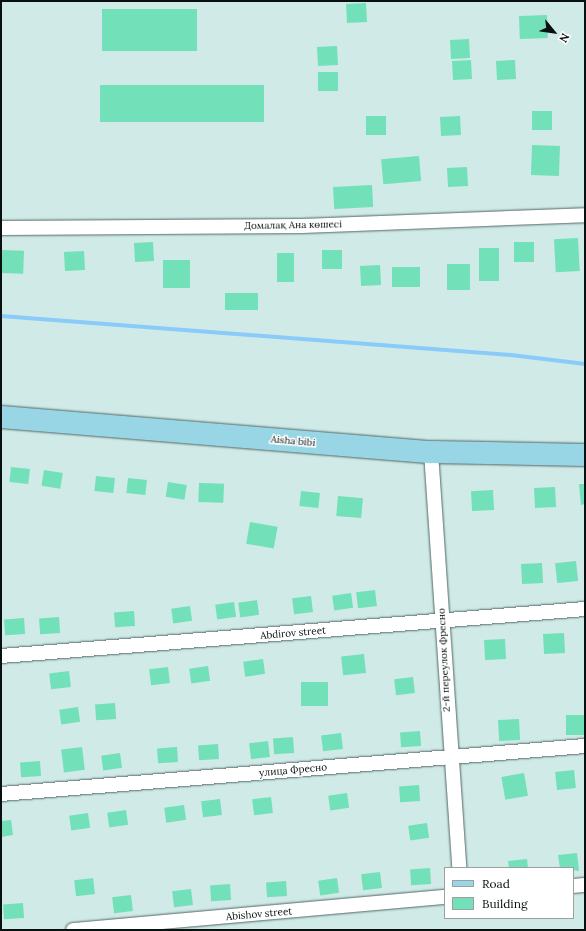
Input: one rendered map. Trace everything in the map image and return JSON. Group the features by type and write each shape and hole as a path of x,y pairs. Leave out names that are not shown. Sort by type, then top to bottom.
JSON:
{"main road":[{"name":"Aisha bibi","path":"1,417 431,452 585,455"}],"street":[{"name":"Домалақ Ана көшесі","path":"1,228 302,226 585,215"},
{"name":"2-й переулок Фресно","path":"431,452 449,757 459,867"},
{"name":"Abdirov street","path":"1,656 585,609"},
{"name":"улица Фресно","path":"1,794 585,746"},
{"path":"574,886 585,885"},
{"name":"Abishov street","path":"73,930 444,897"}],"building":[{"path":"366,3 367,22 347,23 346,4"},
{"path":"102,9 197,9 197,51 102,51"},
{"path":"547,15 548,38 520,39 519,16"},
{"path":"469,39 470,58 451,59 450,40"},
{"path":"337,46 338,65 318,66 317,47"},
{"path":"471,60 472,79 453,80 452,61"},
{"path":"515,60 516,79 497,80 496,61"},
{"path":"318,72 338,72 338,91 318,91"},
{"path":"100,85 264,85 264,122 100,122"},
{"path":"532,111 552,111 552,130 532,130"},
{"path":"366,116 386,116 386,135 366,135"},
{"path":"460,116 461,135 441,136 440,117"},
{"path":"532,145 560,146 559,176 531,175"},
{"path":"419,156 421,181 383,184 381,159"},
{"path":"467,167 468,186 448,187 447,168"},
{"path":"372,185 373,207 334,209 333,187"},
{"path":"578,238 580,271 556,272 554,239"},
{"path":"153,242 154,261 135,262 134,243"},
{"path":"514,242 534,242 534,262 514,262"},
{"path":"479,248 499,248 499,281 479,281"},
{"path":"1,250 24,251 23,274 1,273"},
{"path":"322,250 342,250 342,269 322,269"},
{"path":"84,251 85,270 65,271 64,252"},
{"path":"277,253 294,253 294,282 277,282"},
{"path":"163,260 190,260 190,288 163,288"},
{"path":"447,264 470,264 470,290 447,290"},
{"path":"380,265 381,285 361,286 360,266"},
{"path":"392,267 420,267 420,287 392,287"},
{"path":"225,293 258,293 258,310 225,310"},
{"path":"11,467 30,469 28,484 9,482"},
{"path":"44,470 63,473 60,489 41,486"},
{"path":"96,476 115,478 113,493 94,491"},
{"path":"128,478 147,480 145,495 126,493"},
{"path":"168,482 187,485 184,500 166,497"},
{"path":"199,483 224,484 223,503 198,502"},
{"path":"579,484 585,484 585,504 581,505"},
{"path":"555,487 556,507 535,508 534,488"},
{"path":"493,490 494,510 472,511 471,491"},
{"path":"301,491 320,493 318,508 299,506"},
{"path":"338,496 363,498 361,518 336,516"},
{"path":"250,522 278,527 274,549 246,544"},
{"path":"576,561 578,581 557,583 555,563"},
{"path":"542,563 543,583 522,584 521,564"},
{"path":"375,590 377,606 358,608 356,592"},
{"path":"351,593 353,608 334,610 332,596"},
{"path":"311,596 313,612 294,614 292,598"},
{"path":"257,600 259,615 240,617 238,603"},
{"path":"234,602 236,617 217,619 215,605"},
{"path":"190,606 192,621 173,623 171,609"},
{"path":"134,611 135,626 115,627 114,612"},
{"path":"59,617 60,633 40,634 39,618"},
{"path":"24,618 25,634 5,635 4,619"},
{"path":"564,633 565,653 544,654 543,634"},
{"path":"505,639 506,659 485,660 484,640"},
{"path":"364,654 366,673 343,675 341,656"},
{"path":"263,659 265,674 245,677 243,662"},
{"path":"208,666 210,681 191,683 189,669"},
{"path":"168,667 170,683 151,685 149,669"},
{"path":"69,671 71,687 51,689 49,673"},
{"path":"413,677 415,693 396,695 394,679"},
{"path":"301,682 328,682 328,706 301,706"},
{"path":"115,703 116,719 96,720 95,704"},
{"path":"78,707 80,722 61,724 59,710"},
{"path":"566,715 585,715 585,735 566,735"},
{"path":"519,719 520,740 499,741 498,720"},
{"path":"420,731 421,746 401,747 400,732"},
{"path":"341,733 343,749 323,751 321,735"},
{"path":"293,737 294,753 274,754 273,738"},
{"path":"268,741 270,757 251,759 249,743"},
{"path":"218,744 219,759 199,760 198,745"},
{"path":"82,747 85,770 64,772 61,750"},
{"path":"177,747 178,762 158,763 157,748"},
{"path":"120,753 122,768 103,770 101,756"},
{"path":"40,761 41,776 21,777 20,762"},
{"path":"574,770 576,788 557,790 555,772"},
{"path":"524,773 528,796 505,800 501,777"},
{"path":"419,785 420,801 400,802 399,786"},
{"path":"347,793 349,808 330,810 328,796"},
{"path":"271,797 273,813 254,815 252,799"},
{"path":"220,799 222,815 203,817 201,801"},
{"path":"184,805 186,820 166,823 164,808"},
{"path":"126,810 128,825 109,827 107,813"},
{"path":"88,813 90,828 71,830 69,816"},
{"path":"11,820 13,835 1,837 1,821"},
{"path":"427,823 429,838 410,840 408,826"},
{"path":"577,853 579,871 574,870 574,867 560,867 558,855"},
{"path":"527,859 528,867 509,867 508,861"},
{"path":"430,868 431,884 411,885 410,869"},
{"path":"380,872 382,888 363,890 361,874"},
{"path":"93,878 95,894 76,896 74,880"},
{"path":"337,878 339,893 320,895 318,881"},
{"path":"286,881 287,896 267,897 266,882"},
{"path":"230,884 231,900 211,901 210,885"},
{"path":"191,889 193,905 174,907 172,891"},
{"path":"131,895 133,911 114,913 112,897"},
{"path":"23,903 24,918 4,919 3,904"}],"waterway":[{"path":"1,316 511,355 585,364"}]}
